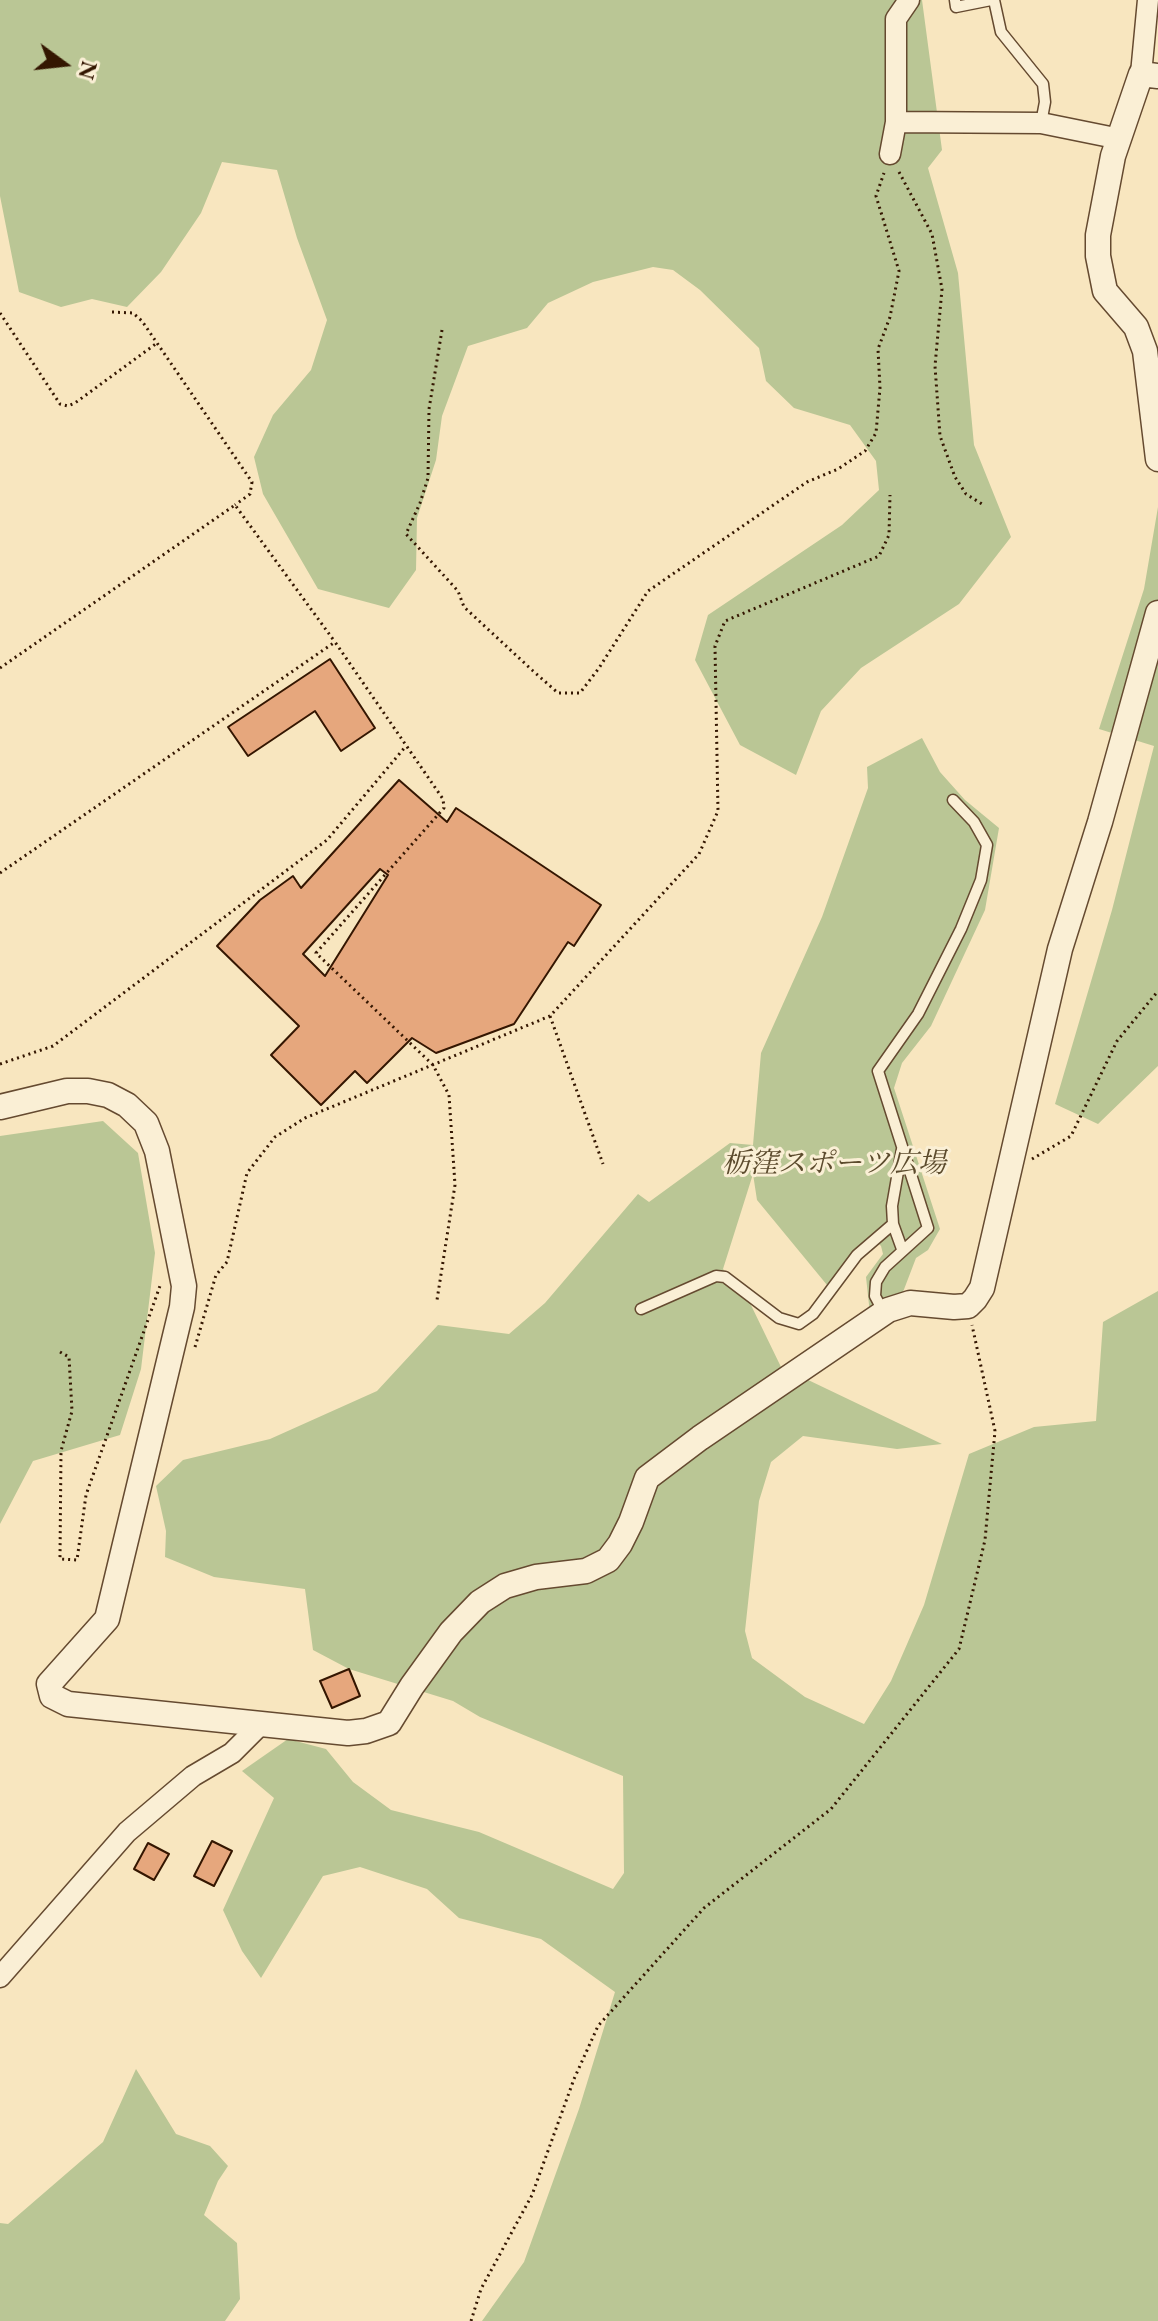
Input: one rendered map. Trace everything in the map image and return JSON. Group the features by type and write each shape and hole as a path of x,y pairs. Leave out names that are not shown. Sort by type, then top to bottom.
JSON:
{"street":[{"path":"890,154 896,122 896,19 909,0"},
{"path":"1148,0 1150,75 1113,156 1098,235 1098,256 1105,291 1136,327 1145,351 1158,459"},
{"path":"896,122 1041,123 1120,139"},
{"path":"0,1107 67,1091 88,1091 108,1095 127,1105 146,1123 157,1151 184,1286 182,1307 107,1619 49,1684 52,1696 68,1704 348,1733 389,1723 451,1632 480,1602 505,1586 536,1577 586,1571 608,1560 631,1522 647,1478 700,1438 884,1313 910,1303 968,1306 982,1288 1060,949 1104,807 1158,613"},
{"path":"0,1977 127,1832 193,1776 232,1753 262,1723"}],"lane":[{"path":"955,0 956,7 992,0 1001,32 1043,84 1045,102 1041,123"},
{"path":"884,1313 875,1296 876,1282 902,1249 928,1228 878,1071 918,1014 961,929 981,880 987,845 974,822 953,800"},
{"path":"902,1249 893,1224 892,1206 903,1147"},
{"path":"641,1309 716,1276 725,1277 779,1318 799,1324 813,1314 857,1255 893,1224"}],"path":[{"path":"442,330 429,409 428,478 406,534 458,591 464,607 532,670 558,693 580,693 648,591 807,482 838,469 865,451 876,433 880,388 878,349 890,317 899,271 876,196 890,154"},
{"path":"890,154 932,234 942,289 935,366 940,436 955,477 966,494 982,504"},
{"path":"0,668 250,494 252,482 142,321 133,313 112,312"},
{"path":"0,313 60,404 68,406 157,343"},
{"path":"195,1350 216,1275 227,1262 247,1173 275,1137 305,1118 550,1016 699,854 718,811 715,646 725,621 879,556 889,535 890,495"},
{"path":"235,505 335,642 443,799 444,808 316,953 433,1065 449,1095 455,1185 437,1300"},
{"path":"0,873 335,642"},
{"path":"0,1064 53,1046 327,840 406,746"},
{"path":"1007,1180 1014,1179 1028,1161 1071,1136 1117,1041 1158,991"},
{"path":"550,1016 603,1164"},
{"path":"60,1352 69,1357 72,1411 61,1451 60,1559 77,1560 86,1495 175,1242"},
{"path":"471,2321 481,2289 532,2195 574,2079 598,2026 704,1908 831,1809 959,1649 985,1540 995,1431 968,1306"}],"green space":[{"path":"0,0 922,0 942,150 928,168 958,273 974,445 1011,537 959,604 861,668 821,711 796,775 740,745 695,660 708,615 842,525 879,490 876,461 850,425 794,408 766,381 759,348 700,290 673,270 653,267 593,282 548,303 527,328 468,346 442,416 436,460 417,518 416,570 389,608 318,589 263,494 254,457 273,415 311,370 327,320 297,238 277,170 222,162 201,213 161,272 127,307 92,299 61,307 19,292 0,196"},
{"path":"1158,507 1158,1066 1098,1124 1055,1104 1112,910 1154,746 1099,729 1144,589"},
{"name":"栃窪スポーツ広場","path":"922,738 940,772 965,800 999,828 985,910 931,1026 902,1063 894,1088 940,1229 928,1250 916,1258 903,1292 870,1314 866,1277 883,1254 881,1246 871,1236 854,1250 827,1285 757,1200 753,1174 723,1269 749,1301 781,1367 942,1444 897,1449 803,1436 771,1462 759,1501 745,1631 752,1658 805,1697 864,1724 891,1681 924,1605 969,1454 1034,1427 1096,1421 1103,1322 1158,1291 1158,2321 482,2321 524,2262 579,2109 615,1992 541,1939 459,1918 427,1889 360,1867 323,1876 261,1978 242,1951 223,1910 274,1798 242,1771 288,1739 326,1749 353,1782 391,1810 479,1832 613,1889 624,1873 623,1776 480,1717 453,1701 349,1669 313,1650 305,1589 214,1577 165,1557 166,1531 156,1486 183,1460 270,1439 377,1391 438,1325 509,1334 545,1303 638,1194 649,1202 730,1143 753,1145 761,1053 822,917 868,788 867,767"},
{"path":"103,1121 138,1153 155,1253 141,1369 120,1435 33,1461 0,1524 0,1136"},
{"path":"136,2069 176,2134 210,2146 228,2166 204,2215 237,2243 240,2299 225,2321 0,2321 0,2223 8,2224 103,2142"}],"building":[{"path":"330,659 375,728 341,751 315,711 248,756 228,727"},
{"path":"399,780 447,822 456,808 601,905 574,946 568,942 514,1024 436,1053 412,1038 367,1083 355,1071 321,1105 271,1055 299,1026 217,946 260,900 293,876 301,888","holes":["380,869 388,875 325,976 303,954"]},
{"path":"349,1669 360,1696 332,1708 320,1681"},
{"path":"212,1841 232,1851 214,1886 194,1876"},
{"path":"148,1843 169,1854 154,1880 134,1869"}]}
